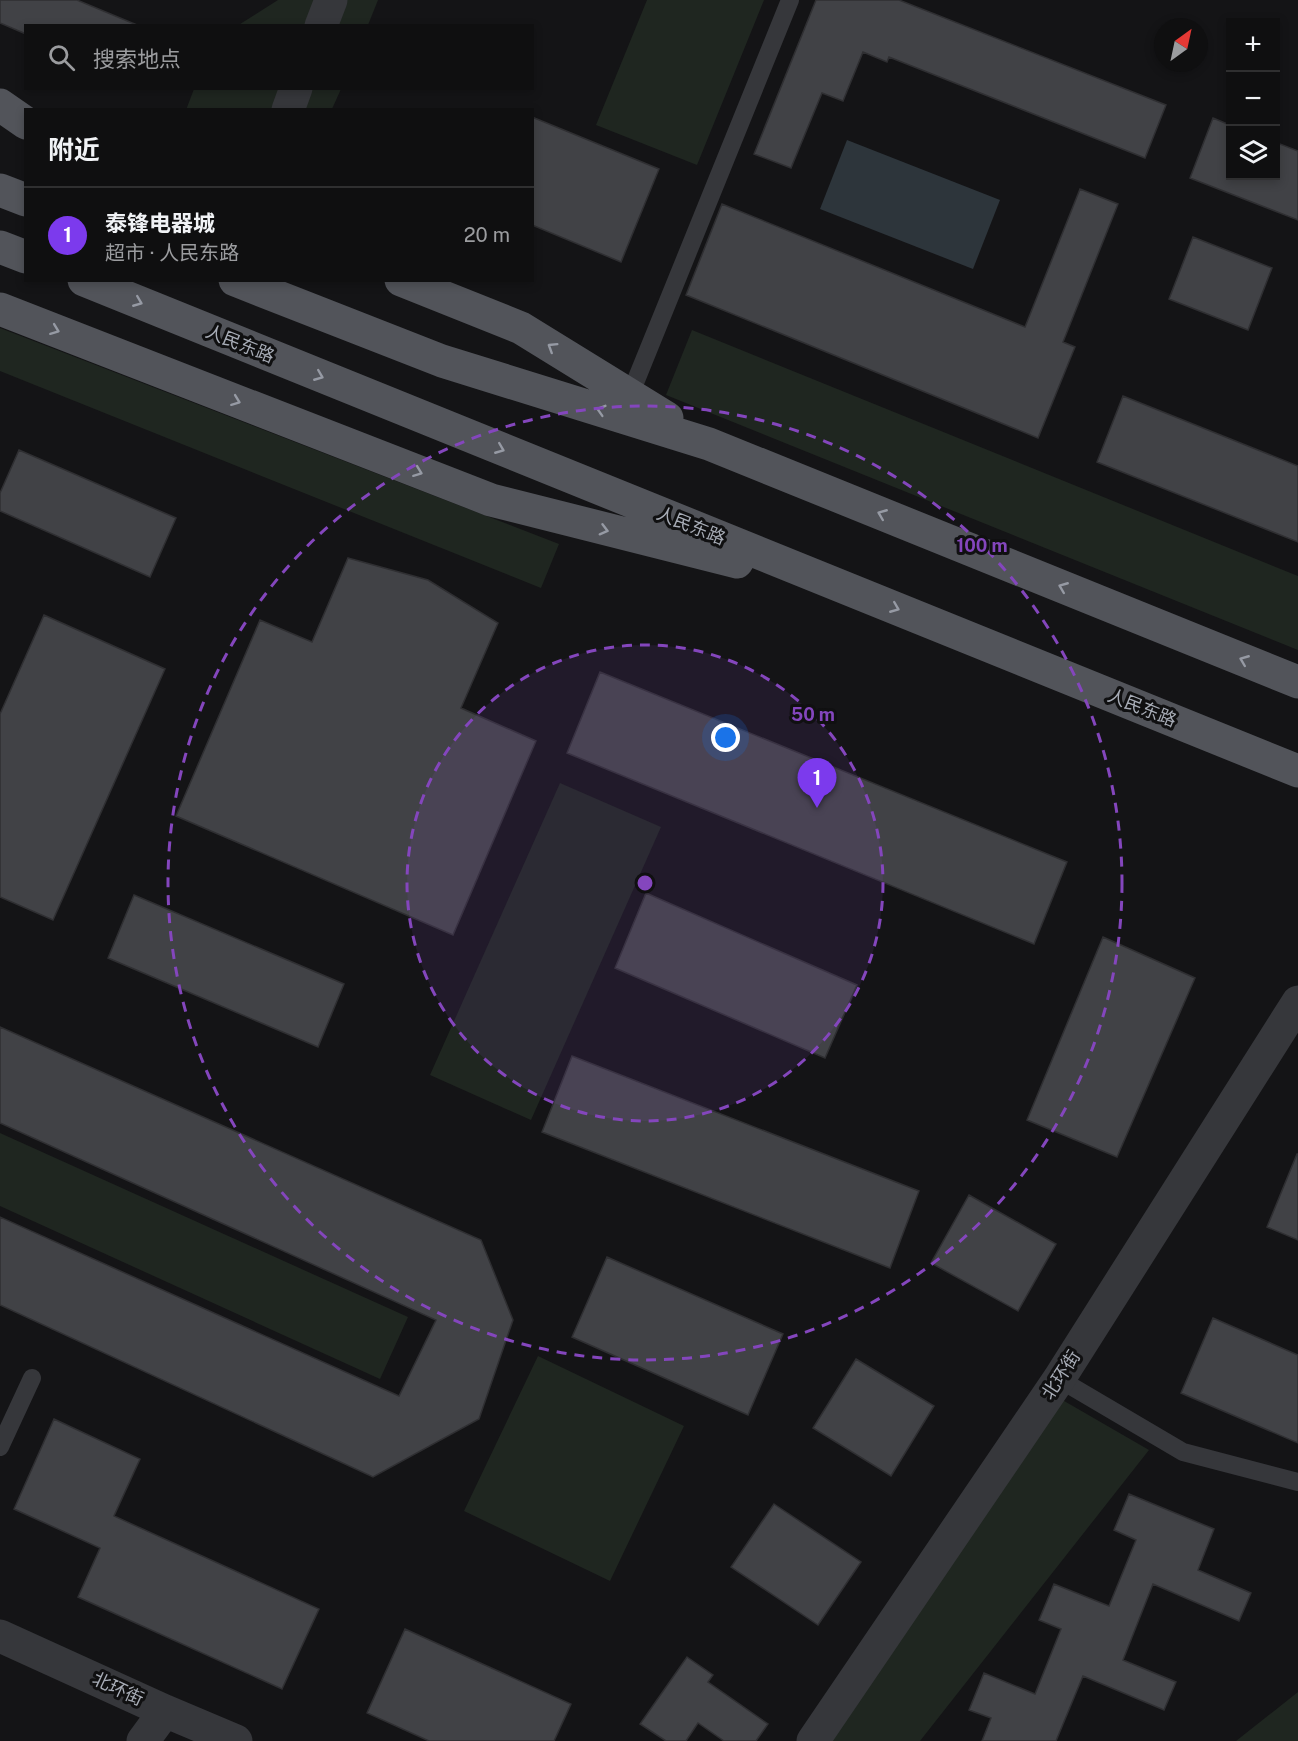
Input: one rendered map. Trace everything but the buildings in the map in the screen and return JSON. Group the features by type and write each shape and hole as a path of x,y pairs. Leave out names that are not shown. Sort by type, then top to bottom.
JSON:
{"main road":[{"path":"0,105 24,122"},
{"path":"0,120 24,129"},
{"path":"0,190 24,199"},
{"path":"0,247 24,256"},
{"name":"人民东路","path":"89,282 1285,766"},
{"path":"239,282 442,361 709,444 1298,682"},
{"path":"406,282 521,328 709,444"},
{"path":"0,309 491,500 849,590"}],"street":[{"path":"322,24 331,0"},
{"path":"289,108 295,90"},
{"path":"1285,766 1298,786"},
{"name":"北环街","path":"813,1741 1059,1379 1298,1002"},
{"name":"北环街","path":"0,1636 236,1741"},
{"path":"143,1741 165,1711"}],"lane":[{"path":"630,395 790,0"},
{"path":"0,1447 32,1378"},
{"path":"1059,1379 1184,1452 1298,1482"}],"shaded area":[{"path":"278,0 378,0 368,24 240,24"},
{"path":"647,0 764,0 697,165 596,125"},
{"path":"194,90 341,90 332,108 187,108"},
{"path":"847,140 1000,200 973,269 820,209"},
{"path":"0,328 559,544 541,588 0,371"},
{"path":"692,330 1298,576 1298,650 666,395"},
{"path":"560,783 661,827 531,1120 430,1075"},
{"path":"0,1133 408,1317 380,1379 0,1206"},
{"path":"538,1356 684,1426 610,1581 464,1511"},
{"path":"1059,1398 1149,1450 920,1741 828,1741"},
{"path":"1298,1692 1298,1741 1236,1741"}],"place":[{"name":"泰锋电器城","path":"817,808"}]}
